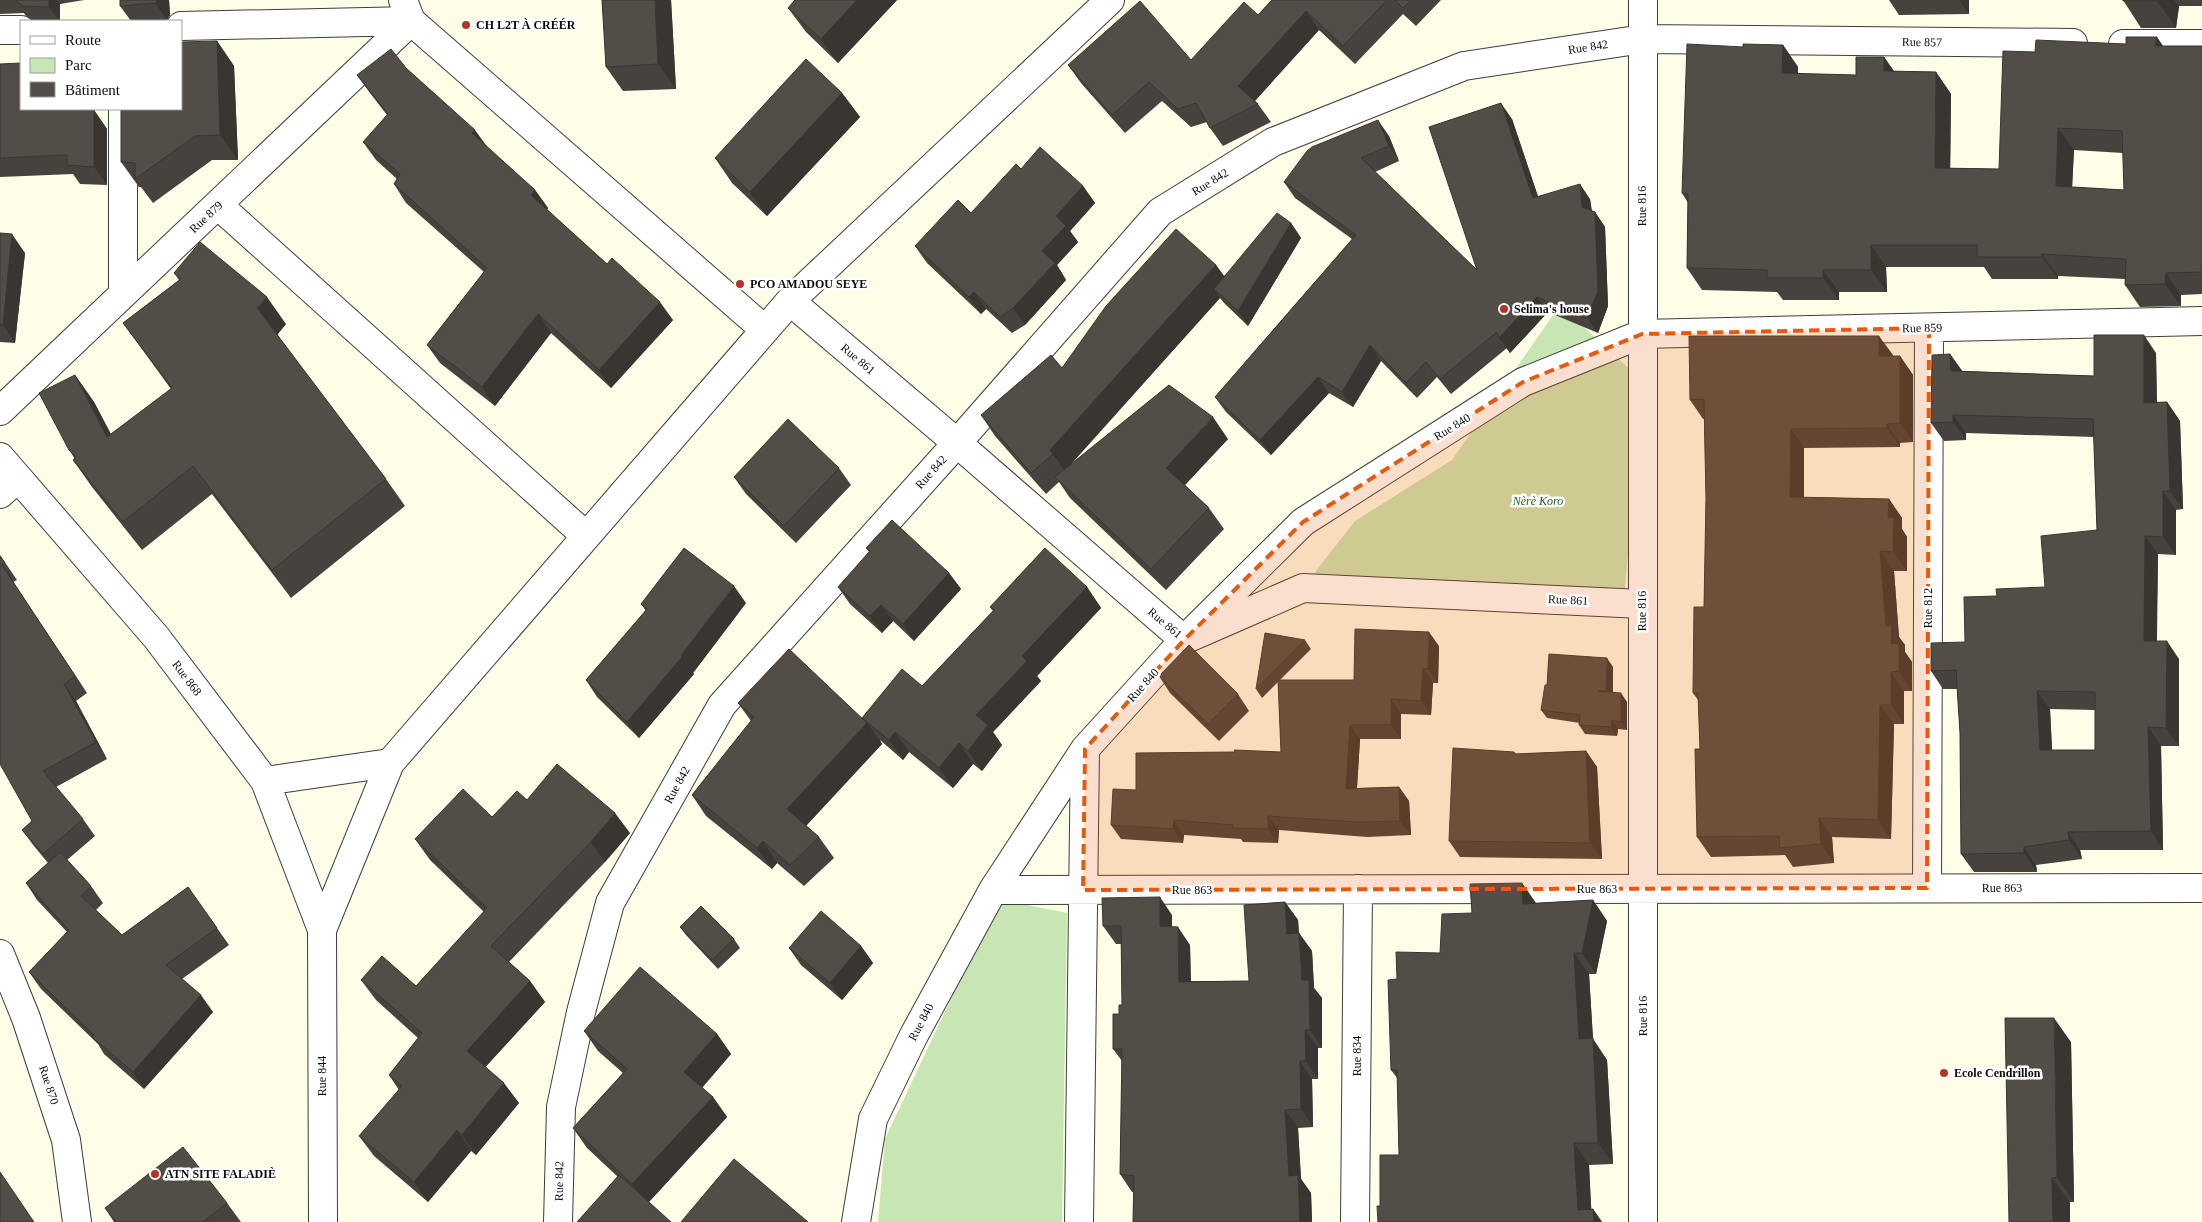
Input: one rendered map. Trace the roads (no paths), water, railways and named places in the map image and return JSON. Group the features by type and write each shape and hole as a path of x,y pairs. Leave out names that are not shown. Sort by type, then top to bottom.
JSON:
{"street":[{"path":"322,930 390,762 790,301 1110,0"},
{"name":"Rue 816","path":"1643,0 1643,1222"},
{"path":"182,26 407,11 764,330"},
{"name":"Rue 879","path":"0,411 218,205 407,11"},
{"path":"0,30 20,30"},
{"name":"Rue 857","path":"1643,39 2202,44"},
{"name":"Rue 842","path":"558,1222 561,1107 581,1012 610,902 722,705 958,443 1160,212 1273,142 1464,66 1643,39"},
{"path":"123,110 123,294"},
{"path":"218,205 586,536"},
{"name":"Rue 861","path":"790,301 958,443 1184,640 1303,588 1642,604"},
{"name":"Rue 859","path":"1642,334 2202,321"},
{"name":"Rue 812","path":"1927,888 1929,328"},
{"name":"Rue 840","path":"856,1222 874,1119 914,1035 993,890 1085,749 1184,640 1303,522 1523,382 1642,334"},
{"name":"Rue 868","path":"0,457 9,486 156,637 265,781 322,930"},
{"path":"1079,1222 1085,749"},
{"path":"265,781 390,762"},
{"name":"Rue 863","path":"993,890 2202,888"},
{"name":"Rue 834","path":"1355,1222 1358,890"},
{"name":"Rue 844","path":"322,930 323,1222"},
{"name":"Rue 870","path":"0,954 26,1018 66,1140 77,1222"}],"place":[{"name":"CH L2T À CRÉÉR","path":"466,25"},
{"name":"PCO AMADOU SEYE","path":"740,284"},
{"name":"Selima's house","path":"1504,309"},
{"name":"Ecole Cendrillon","path":"1944,1073"},
{"name":"ATN SITE FALADIÈ","path":"155,1174"}],"park label":[{"name":"Nèrè Koro","path":"1538,501"}]}
